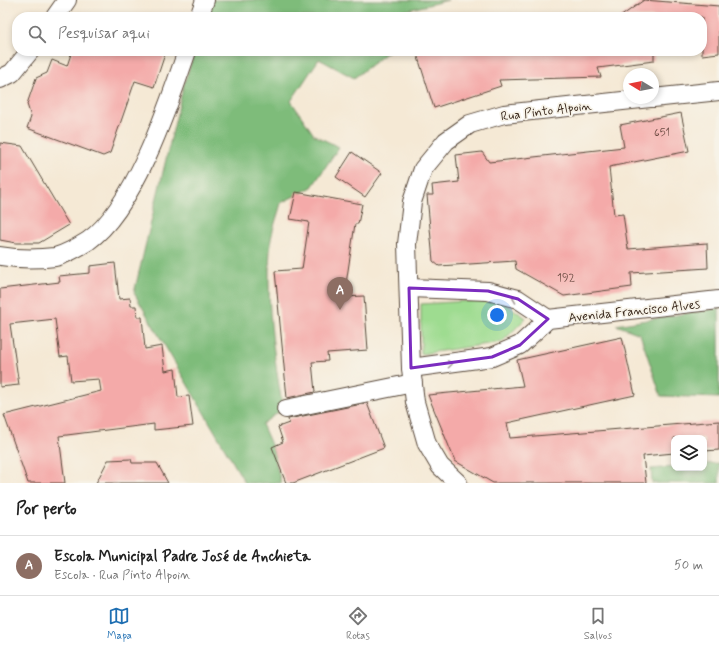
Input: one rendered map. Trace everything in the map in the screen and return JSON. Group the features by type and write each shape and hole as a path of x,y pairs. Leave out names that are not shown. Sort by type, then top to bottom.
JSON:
{"street":[{"path":"59,12 67,0"},
{"path":"201,12 205,0"},
{"path":"0,79 12,73 26,56"},
{"path":"0,256 11,258 56,256 88,240 114,215 149,152 185,56"},
{"path":"659,97 719,91"},
{"name":"Rua Pinto Alpoin","path":"458,483 440,466 427,444 415,402 412,375 407,244 412,202 424,169 446,141 470,124 504,114 623,101"},
{"path":"286,409 412,375 492,357 520,346 548,319 518,299 488,291 409,288"},
{"name":"Avenida Francisco Alves","path":"548,319 719,300"}],"highlighted area":[{"path":"409,288 488,291 518,299 548,319 520,345 492,357 411,368"}],"green space":[{"path":"213,0 448,0 404,12 209,12"},
{"path":"193,56 383,56 354,78 319,59 291,101 314,135 339,147 312,187 281,203 271,239 269,281 271,324 283,409 262,424 272,447 281,483 245,483 134,293 184,84"},
{"path":"499,299 526,318 502,342 421,354 421,304"},
{"path":"719,308 719,398 661,396 640,334 616,325"},
{"path":"719,463 719,483 652,483 651,469 671,467 671,471 707,471 707,464"}],"building":[{"path":"644,0 719,6 719,53 707,54 707,12 627,12"},
{"path":"70,56 164,56 154,87 135,81 110,153 103,156 27,128 31,117 27,104 36,78 47,73 52,60 67,66"},
{"path":"418,56 654,56 654,61 598,68 601,77 499,80 501,86 434,108"},
{"path":"681,113 689,151 609,167 614,215 623,214 628,249 707,243 708,268 631,273 632,287 564,296 516,269 515,261 439,266 433,261 427,195 433,195 432,185 459,182 456,155 482,152 489,162 624,147 620,125"},
{"path":"0,143 22,146 69,225 39,243 16,243 0,240"},
{"path":"352,152 382,173 365,197 336,177"},
{"path":"296,192 362,204 358,224 355,224 344,297 364,296 368,350 327,353 328,361 312,362 315,392 287,398 275,271 302,269 309,222 290,219"},
{"path":"115,263 119,299 130,298 131,306 136,306 137,317 142,317 145,349 162,346 165,371 175,369 178,397 189,396 193,426 154,430 154,424 59,436 65,483 28,483 4,415 101,391 99,379 71,381 68,356 60,357 55,319 10,324 19,385 0,387 0,289 60,282 59,276 90,273 90,266"},
{"path":"622,337 635,395 507,423 510,438 719,421 719,450 707,451 707,435 671,435 671,453 643,456 646,483 493,483 455,461 428,395 523,386 517,360"},
{"path":"367,403 384,448 293,483 286,483 272,447 283,442 278,427 289,423 288,419"},
{"path":"131,459 132,463 157,463 168,483 96,483 108,460"}],"place":[{"name":"Escola Municipal Padre José de Anchieta","path":"340,310"}]}
